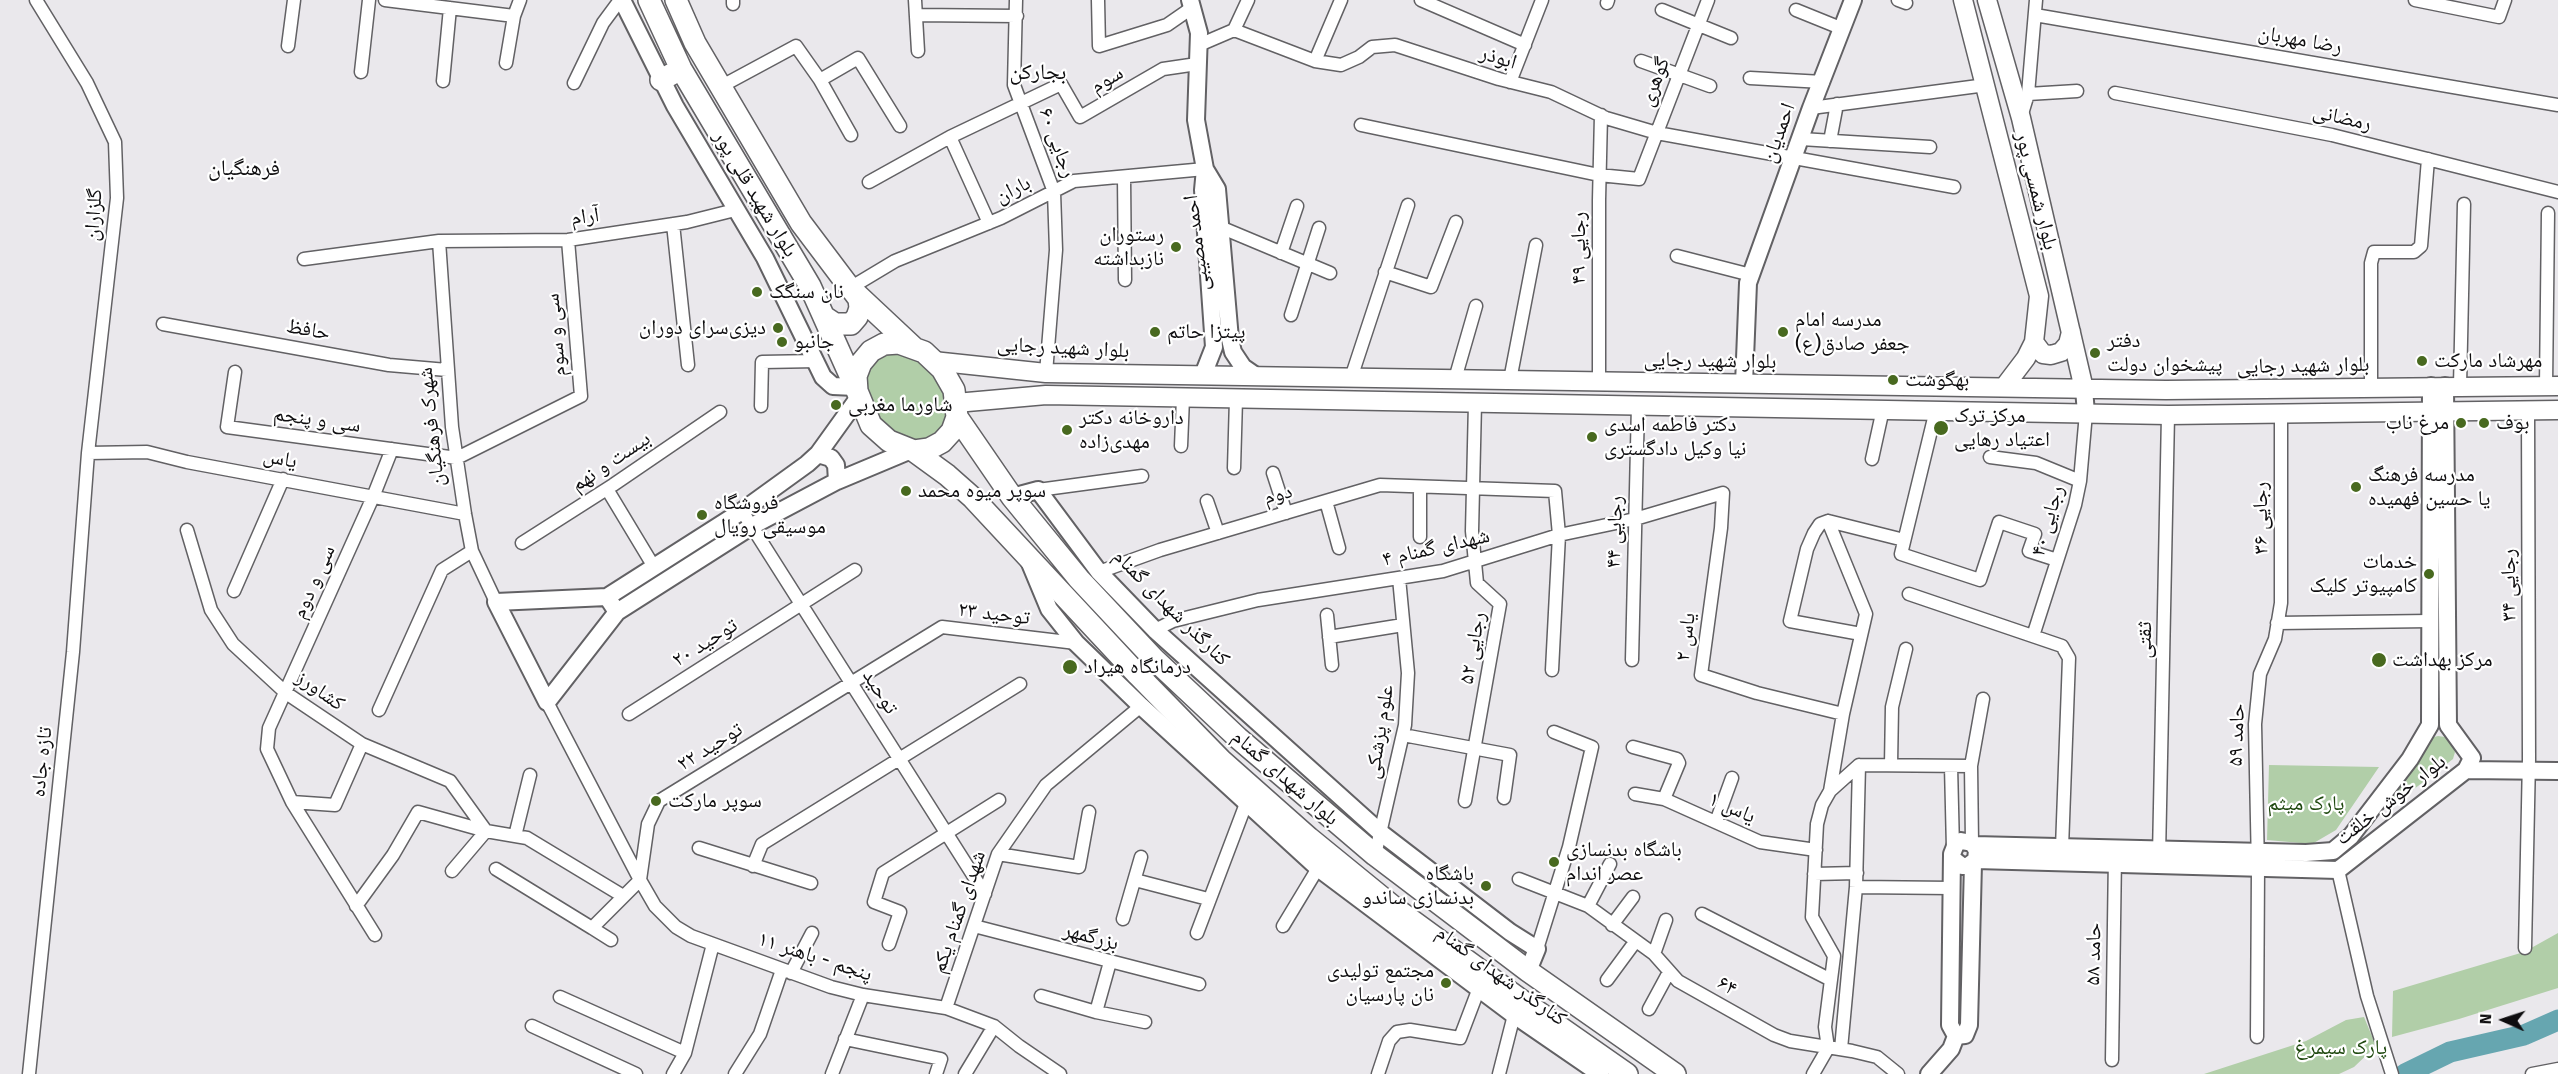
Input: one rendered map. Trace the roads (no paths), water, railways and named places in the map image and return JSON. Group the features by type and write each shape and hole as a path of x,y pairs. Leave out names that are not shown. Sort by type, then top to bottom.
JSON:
{"highway":[{"name":"بلوار شهید قلی پور","path":"649,0 681,69 810,286 857,392"},
{"name":"بلوار شهید قلی پور","path":"676,0 695,43 801,223 851,289 913,346"},
{"path":"661,80 681,69"},
{"path":"825,318 835,324 851,324 860,308 859,299 851,289"},
{"path":"899,343 913,346 933,361 948,379 956,410 952,431 942,442 929,449 913,450 889,441 871,424 857,392 856,376 861,363 871,351 884,344 899,343"},
{"name":"بلوار شهدای گمنام","path":"956,410 1012,497 1079,579 1154,659 1221,722 1375,855 1528,971 1675,1074"},
{"name":"بلوار شهدای گمنام","path":"913,450 973,498 1191,730 1221,760 1309,838 1557,1035 1627,1074"},
{"path":"973,498 972,488 976,479 985,473 995,473"}],"main road":[{"name":"بلوار شمسی پور","path":"1963,0 2039,296 2034,342 2026,358 2004,387"},
{"name":"بلوار شمسی پور","path":"1987,0 2021,118 2084,389"},
{"path":"2034,342 2043,354 2051,355 2061,352 2068,344 2071,332"},
{"name":"بلوار شهید رجایی","path":"933,361 1046,373 1351,378 2084,389 2552,386"},
{"path":"1005,369 996,372 992,380 993,390 999,397 1009,398"},
{"path":"956,410 1009,398 1046,395 2168,415 2558,410"}],"street":[{"name":"گلزاران","path":"36,0 87,82 115,142 117,198 88,453"},
{"path":"288,46 294,0"},
{"path":"360,72 369,0"},
{"path":"385,0 514,16"},
{"path":"506,63 514,16 520,0"},
{"path":"574,83 603,23 621,0 661,80 765,258 828,383 857,392 818,454 807,464 742,511 607,597 496,602 547,702 616,612 752,526 837,481 913,450"},
{"path":"915,0 918,51"},
{"name":"رجایی ۶۰","path":"1016,0 1014,85 1054,192 1056,250 1046,373"},
{"path":"1098,0 1100,46 1167,25 1192,4"},
{"path":"1199,45 1234,30 1248,0"},
{"path":"1315,62 1341,0"},
{"path":"1421,0 1525,45"},
{"path":"1510,82 1542,0"},
{"name":"گوهری","path":"1599,175 1639,179 1708,0"},
{"name":"احمدیان","path":"1744,384 1750,279 1811,108 1853,0"},
{"path":"2021,118 2028,94 2036,0"},
{"path":"2415,0 2499,17 2505,0"},
{"name":"احمد مصیبی","path":"1192,4 1199,33 1196,120 1205,169 1203,190 1213,342 1212,355 1203,375"},
{"path":"443,81 450,8"},
{"path":"1662,10 1731,38"},
{"path":"1796,10 1843,29"},
{"path":"916,15 1017,16"},
{"name":"رضا مهربان","path":"2035,15 2558,105"},
{"name":"ابوذر","path":"1234,30 1315,62 1341,65 1359,57 1372,46 1395,45 1510,82 1551,92 1601,115 1656,134 1954,187"},
{"path":"720,87 796,46 820,80 851,135"},
{"path":"820,80 858,58 900,126"},
{"path":"1641,61 1710,86"},
{"name":"سوم","path":"1022,104 1061,84 1080,117 1162,69 1197,64"},
{"path":"1750,78 1823,82"},
{"path":"1811,108 1986,86"},
{"path":"2028,94 2077,91"},
{"name":"رمضانی","path":"2115,93 2332,135 2558,192"},
{"path":"868,182 950,137 1022,104"},
{"path":"1830,141 1838,104"},
{"name":"رجایی ۴۹","path":"1599,381 1601,115"},
{"path":"1361,125 1599,175"},
{"path":"950,137 989,223"},
{"path":"1801,139 1930,147"},
{"path":"2371,387 2371,263 2374,252 2414,252 2421,246 2428,159"},
{"name":"احمد مصیبی","path":"1205,169 1216,189 1233,352 1244,367 1256,376"},
{"name":"باران","path":"851,289 896,261 989,223 1074,182 1205,169"},
{"path":"1124,177 1125,280"},
{"path":"2438,410 2445,386 2464,204"},
{"path":"1351,378 1408,205"},
{"path":"1281,253 1297,206"},
{"name":"آرام","path":"304,259 439,242 568,240 673,224 735,210"},
{"path":"2548,213 2552,386"},
{"path":"1385,273 1431,287 1456,222"},
{"path":"673,224 688,365"},
{"path":"1220,227 1330,273"},
{"path":"1291,315 1319,228"},
{"name":"سی و سوم","path":"457,458 581,396 568,240"},
{"name":"شهرک فرهنگیان","path":"439,242 447,370 465,514 472,551 496,602"},
{"path":"1510,380 1536,245"},
{"path":"1677,256 1750,279"},
{"path":"1455,379 1476,306"},
{"name":"حافظ","path":"163,324 389,365 447,370"},
{"path":"1213,342 1221,346 1231,343"},
{"path":"761,406 762,363 817,361"},
{"name":"سی و پنجم","path":"236,372 227,427 457,458"},
{"path":"2084,389 2085,413"},
{"path":"1181,446 1183,398"},
{"path":"1234,468 1236,399"},
{"name":"رجایی ۵۲","path":"1465,801 1500,604 1477,584 1472,531 1475,403"},
{"name":"رجایی ۴۴","path":"1632,660 1638,405"},
{"path":"1872,459 1883,409"},
{"path":"1936,410 1901,554 1980,580 1999,522 2035,534 2029,551 2057,560"},
{"name":"بلوار خوش خلقت","path":"1974,853 2062,848 2159,866 2257,860 2333,851 2351,836 2415,751 2430,725 2430,621 2438,410"},
{"name":"بلوار خوش خلقت","path":"1974,853 2115,857 2159,848 2338,870 2469,764 2448,724 2438,410"},
{"name":"رجایی ۳۴","path":"2525,948 2529,765 2528,410"},
{"name":"بیست و نهم","path":"522,543 607,489 720,412"},
{"name":"رجایی ۴۰","path":"2033,636 2080,481 2085,413"},
{"name":"رجایی ۳۶","path":"2277,623 2281,603 2281,413"},
{"name":"ثقتی","path":"2159,866 2168,415"},
{"name":"سی و دوم","path":"292,802 267,749 269,728 373,497 392,449"},
{"name":"یاس","path":"88,453 147,452 187,462 465,514"},
{"name":"تازه جاده","path":"29,1074 73,652 88,453"},
{"path":"818,454 831,458 837,465 837,481"},
{"path":"1990,457 2036,463 2080,481"},
{"path":"1273,473 1286,513"},
{"path":"1012,497 1038,490 1142,476"},
{"path":"234,591 283,479"},
{"name":"دوم","path":"1099,572 1160,550 1380,485 1555,491 1559,535"},
{"path":"1420,487 1420,537"},
{"path":"607,489 654,567"},
{"name":"کنارگذر شهدای گمنام","path":"1038,490 1099,572 1155,630 1381,833 1510,932 1537,949"},
{"name":"شهدای گمنام ۴","path":"1155,630 1173,621 1258,600 1443,571 1559,535 1635,519 1723,493"},
{"name":"یاس ۲","path":"1723,493 1721,528 1701,675 1757,693 1843,714"},
{"path":"1207,501 1218,533"},
{"path":"1326,501 1340,548"},
{"name":"توحید","path":"742,511 985,894"},
{"path":"1861,634 1790,621 1807,549 1820,524 1828,521 1904,540"},
{"path":"1812,1074 1828,1048 1825,1027 1834,956 1812,917 1820,814 1830,791 1843,714 1866,614 1828,521"},
{"name":"کشاورز","path":"187,530 211,610 233,644 286,693 362,744 450,781 486,831"},
{"path":"1552,670 1559,535"},
{"path":"379,710 442,570 472,551"},
{"name":"کنارگذر شهدای گمنام","path":"1027,557 1048,609 1076,643 1141,706 1318,868 1514,1015 1557,1035 1581,1068 1600,1074"},
{"name":"توحید ۲۰","path":"629,714 855,570"},
{"name":"علوم پزشکی","path":"1375,855 1403,735 1408,673 1399,578"},
{"path":"1909,594 2062,646 2069,658 2062,848"},
{"path":"607,597 616,612"},
{"path":"1327,615 1332,665"},
{"path":"2277,623 2430,621"},
{"name":"حامد ۵۹","path":"2257,1037 2256,714 2260,674 2275,639 2277,623"},
{"path":"1329,637 1403,625"},
{"name":"توحید ۲۳","path":"851,683 942,627 1076,643"},
{"path":"1891,765 1892,707 1906,650"},
{"path":"1211,680 1221,722"},
{"name":"توحید ۲۲","path":"640,880 648,824 659,801 851,683"},
{"path":"753,866 762,844 1020,684"},
{"path":"1956,1036 1965,1035 1969,1026 1974,853 1971,766 1983,699"},
{"name":"پنجم - باهنر ۱۱","path":"547,702 640,880 655,906 676,927 786,972 863,995 946,1008 994,1026 1060,1074"},
{"name":"شهدای گمنام یکم","path":"946,1008 998,854 1046,785 1141,706"},
{"path":"2430,725 2448,724"},
{"path":"1164,727 1191,730 1200,759"},
{"path":"1528,971 1555,893 1581,804 1592,747 1554,732"},
{"path":"1403,735 1510,755 1504,798"},
{"path":"292,802 335,805 362,744"},
{"path":"1633,747 1677,759 1679,763 1664,799"},
{"path":"2529,765 2558,759"},
{"path":"2469,764 2529,765 2558,771"},
{"path":"1830,791 1859,765 1971,766"},
{"path":"1841,1049 1857,873 1859,765"},
{"path":"1929,1074 1951,1049 1956,1036 1950,1025 1953,854 1951,766"},
{"path":"515,836 530,775"},
{"path":"1716,822 1732,778"},
{"path":"2385,791 2386,812 2396,817 2406,816"},
{"name":"یاس ۱","path":"1635,794 1664,799 1760,842 1816,850"},
{"path":"889,944 900,912 874,902 883,873 999,800"},
{"path":"1197,933 1247,801"},
{"path":"292,802 375,935"},
{"path":"357,906 393,855 418,812 486,831 527,838 623,896"},
{"path":"998,854 1079,867 1089,812"},
{"path":"452,871 486,831"},
{"path":"1953,854 1961,841 1974,853"},
{"path":"699,848 811,883"},
{"path":"1953,854 1962,866 1974,853"},
{"path":"1123,919 1141,856"},
{"name":"حامد ۵۸","path":"2112,1059 2115,857"},
{"path":"1588,906 1610,864"},
{"path":"1283,926 1318,868"},
{"path":"496,869 611,940"},
{"path":"2338,870 2367,996 2392,1074"},
{"path":"1814,874 1857,873"},
{"name":"۶۴","path":"1519,879 1588,906 1654,954 1668,967 1669,972 1678,981 1774,1035 1790,1041 1877,1057 1898,1074"},
{"path":"592,928 640,880"},
{"path":"1135,880 1208,899"},
{"path":"1856,887 1952,888"},
{"path":"1612,925 1633,897"},
{"path":"1702,914 1831,980"},
{"path":"1654,954 1666,920"},
{"name":"بزرگمهر","path":"974,926 1199,984"},
{"path":"735,1074 760,1034 786,972 812,933"},
{"path":"1607,980 1635,942"},
{"path":"674,1074 685,1053 713,944"},
{"path":"1834,956 1850,957"},
{"path":"1096,1012 1110,962"},
{"path":"1649,1009 1669,972"},
{"path":"1378,1074 1389,1041 1397,1032 1410,1030 1460,1038 1479,988"},
{"path":"832,1074 863,995"},
{"path":"1041,996 1096,1012 1145,1022"},
{"path":"560,997 685,1053"},
{"path":"1499,1074 1514,1015"},
{"path":"532,1026 636,1074"},
{"path":"965,1074 994,1026"},
{"path":"845,1039 941,1059 936,1074"},
{"path":"2532,1074 2558,1070"}],"waterway":[{"path":"2405,1074 2450,1052 2524,1035 2558,1020"}],"place":[{"name":"رستوران نازبداشته","path":"1176,247"},
{"name":"نان سنگک","path":"757,292"},
{"name":"دیزی‌سرای دوران","path":"778,328"},
{"name":"پیتزا حاتم","path":"1155,332"},
{"name":"مدرسه امام جعفر صادق(ع)","path":"1783,332"},
{"name":"جانبو","path":"782,342"},
{"name":"دفتر پیشخوان دولت","path":"2095,353"},
{"name":"مهرشاد مارکت","path":"2422,361"},
{"name":"بهگوشت","path":"1893,380"},
{"name":"شاورما مغربی","path":"836,405"},
{"name":"مرغ ناب","path":"2461,423"},
{"name":"بوف","path":"2484,423"},
{"name":"مرکز ترک اعتیاد رهایی","path":"1941,428"},
{"name":"داروخانه دکتر مهدی‌زاده","path":"1067,430"},
{"name":"دکتر فاطمه اسدی نیا وکیل دادگستری","path":"1592,437"},
{"name":"مدرسه فرهنگ یا حسین فهمیده","path":"2356,487"},
{"name":"سوپر میوه محمد","path":"906,491"},
{"name":"فروشگاه موسیقی رویال","path":"702,515"},
{"name":"خدمات کامپیوتر کلیک","path":"2429,574"},
{"name":"مرکز بهداشت","path":"2379,660"},
{"name":"درمانگاه هیراد","path":"1070,667"},
{"name":"سوپر مارکت","path":"656,801"},
{"name":"باشگاه بدنسازی عصر اندام","path":"1554,862"},
{"name":"باشگاه بدنسازی ساندو","path":"1486,886"},
{"name":"مجتمع تولیدی نان پارسیان","path":"1446,983"}],"district":[{"name":"بجارکن","path":"1038,73"},
{"name":"فرهنگیان","path":"244,169"}],"park label":[{"name":"پارک میثم","path":"2306,804"},
{"name":"پارک سیمرغ","path":"2341,1048"}]}
